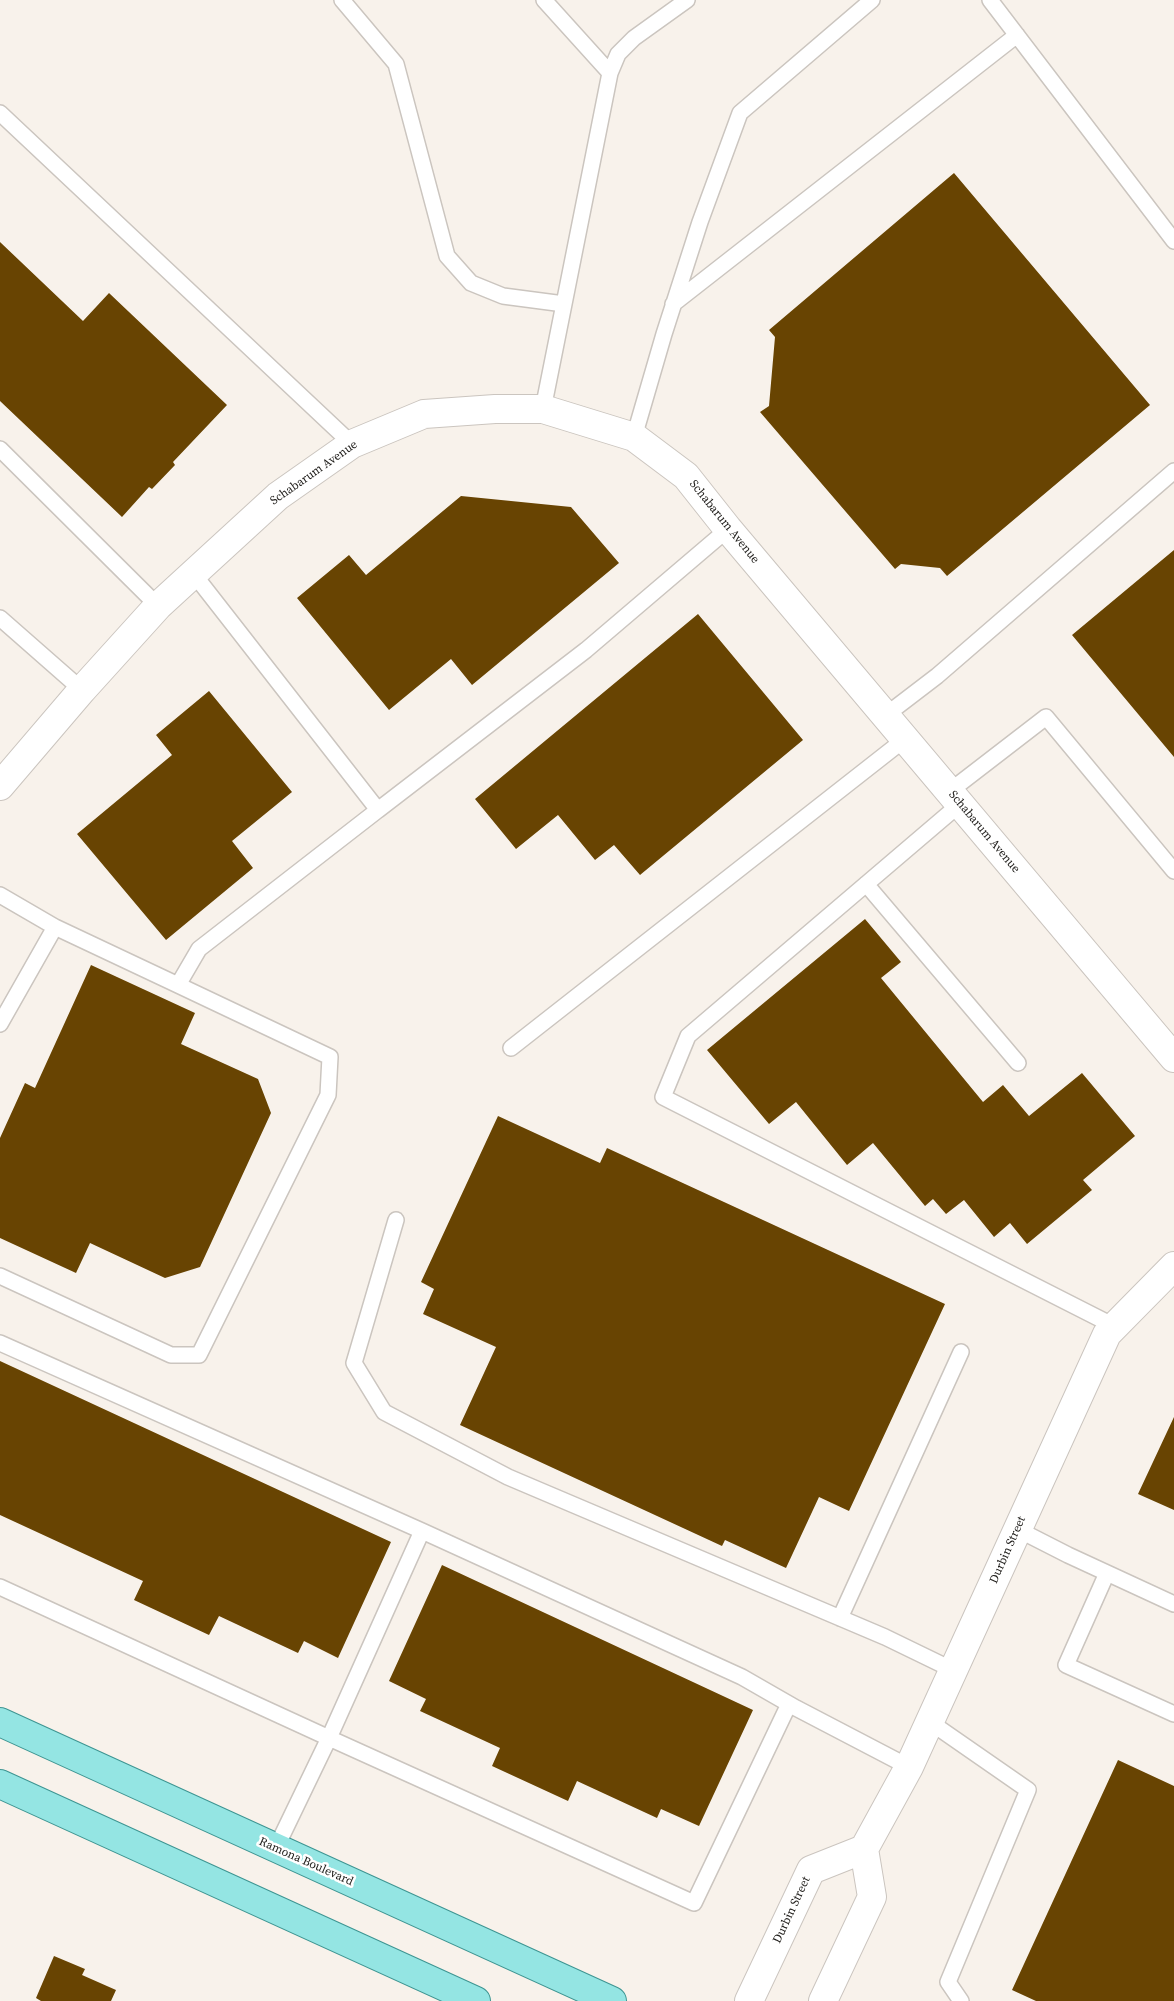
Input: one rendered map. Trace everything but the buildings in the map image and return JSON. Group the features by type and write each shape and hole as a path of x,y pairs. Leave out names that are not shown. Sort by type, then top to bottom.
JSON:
{"main road":[{"name":"Ramona Boulevard","path":"0,1722 612,2001"},
{"path":"0,1784 476,2001"}],"street":[{"name":"Schabarum Avenue","path":"0,786 82,690 158,606 278,496 352,444 424,414 495,408 543,409 634,437 686,476 728,529 1174,1058"},
{"name":"Durbin Street","path":"750,2001 811,1870 864,1849 909,1767 1106,1334 1174,1266"},
{"path":"823,2001 872,1897 864,1849"}],"lane":[{"path":"342,0 396,64 446,256 471,282 503,296 564,304"},
{"path":"544,0 610,73"},
{"path":"634,437 700,222 740,113 872,0"},
{"path":"990,0 1174,241"},
{"path":"543,409 610,73 618,54 634,38 681,1"},
{"path":"674,304 1017,35"},
{"path":"0,114 352,444"},
{"path":"0,450 158,606"},
{"path":"886,715 937,676 1174,471"},
{"path":"178,985 199,949 586,650 728,529"},
{"path":"194,573 378,810"},
{"path":"0,618 82,690"},
{"path":"1114,1326 663,1097 688,1036 866,884 955,798 1046,717 1174,870"},
{"path":"511,1048 905,739"},
{"path":"866,884 1018,1063"},
{"path":"0,895 55,927 330,1057 328,1095 199,1355 171,1356 0,1276"},
{"path":"0,1024 55,927"},
{"path":"396,1220 354,1363 384,1412 508,1477 885,1637 953,1670"},
{"path":"0,1343 422,1531 742,1677 909,1767"},
{"path":"840,1618 961,1352"},
{"path":"1018,1529 1068,1556 1174,1604"},
{"path":"276,1848 329,1738 422,1531"},
{"path":"1107,1573 1066,1664 1174,1714"},
{"path":"0,1587 694,1903 789,1704"},
{"path":"930,1722 1028,1790 948,1982 961,2001"}]}
